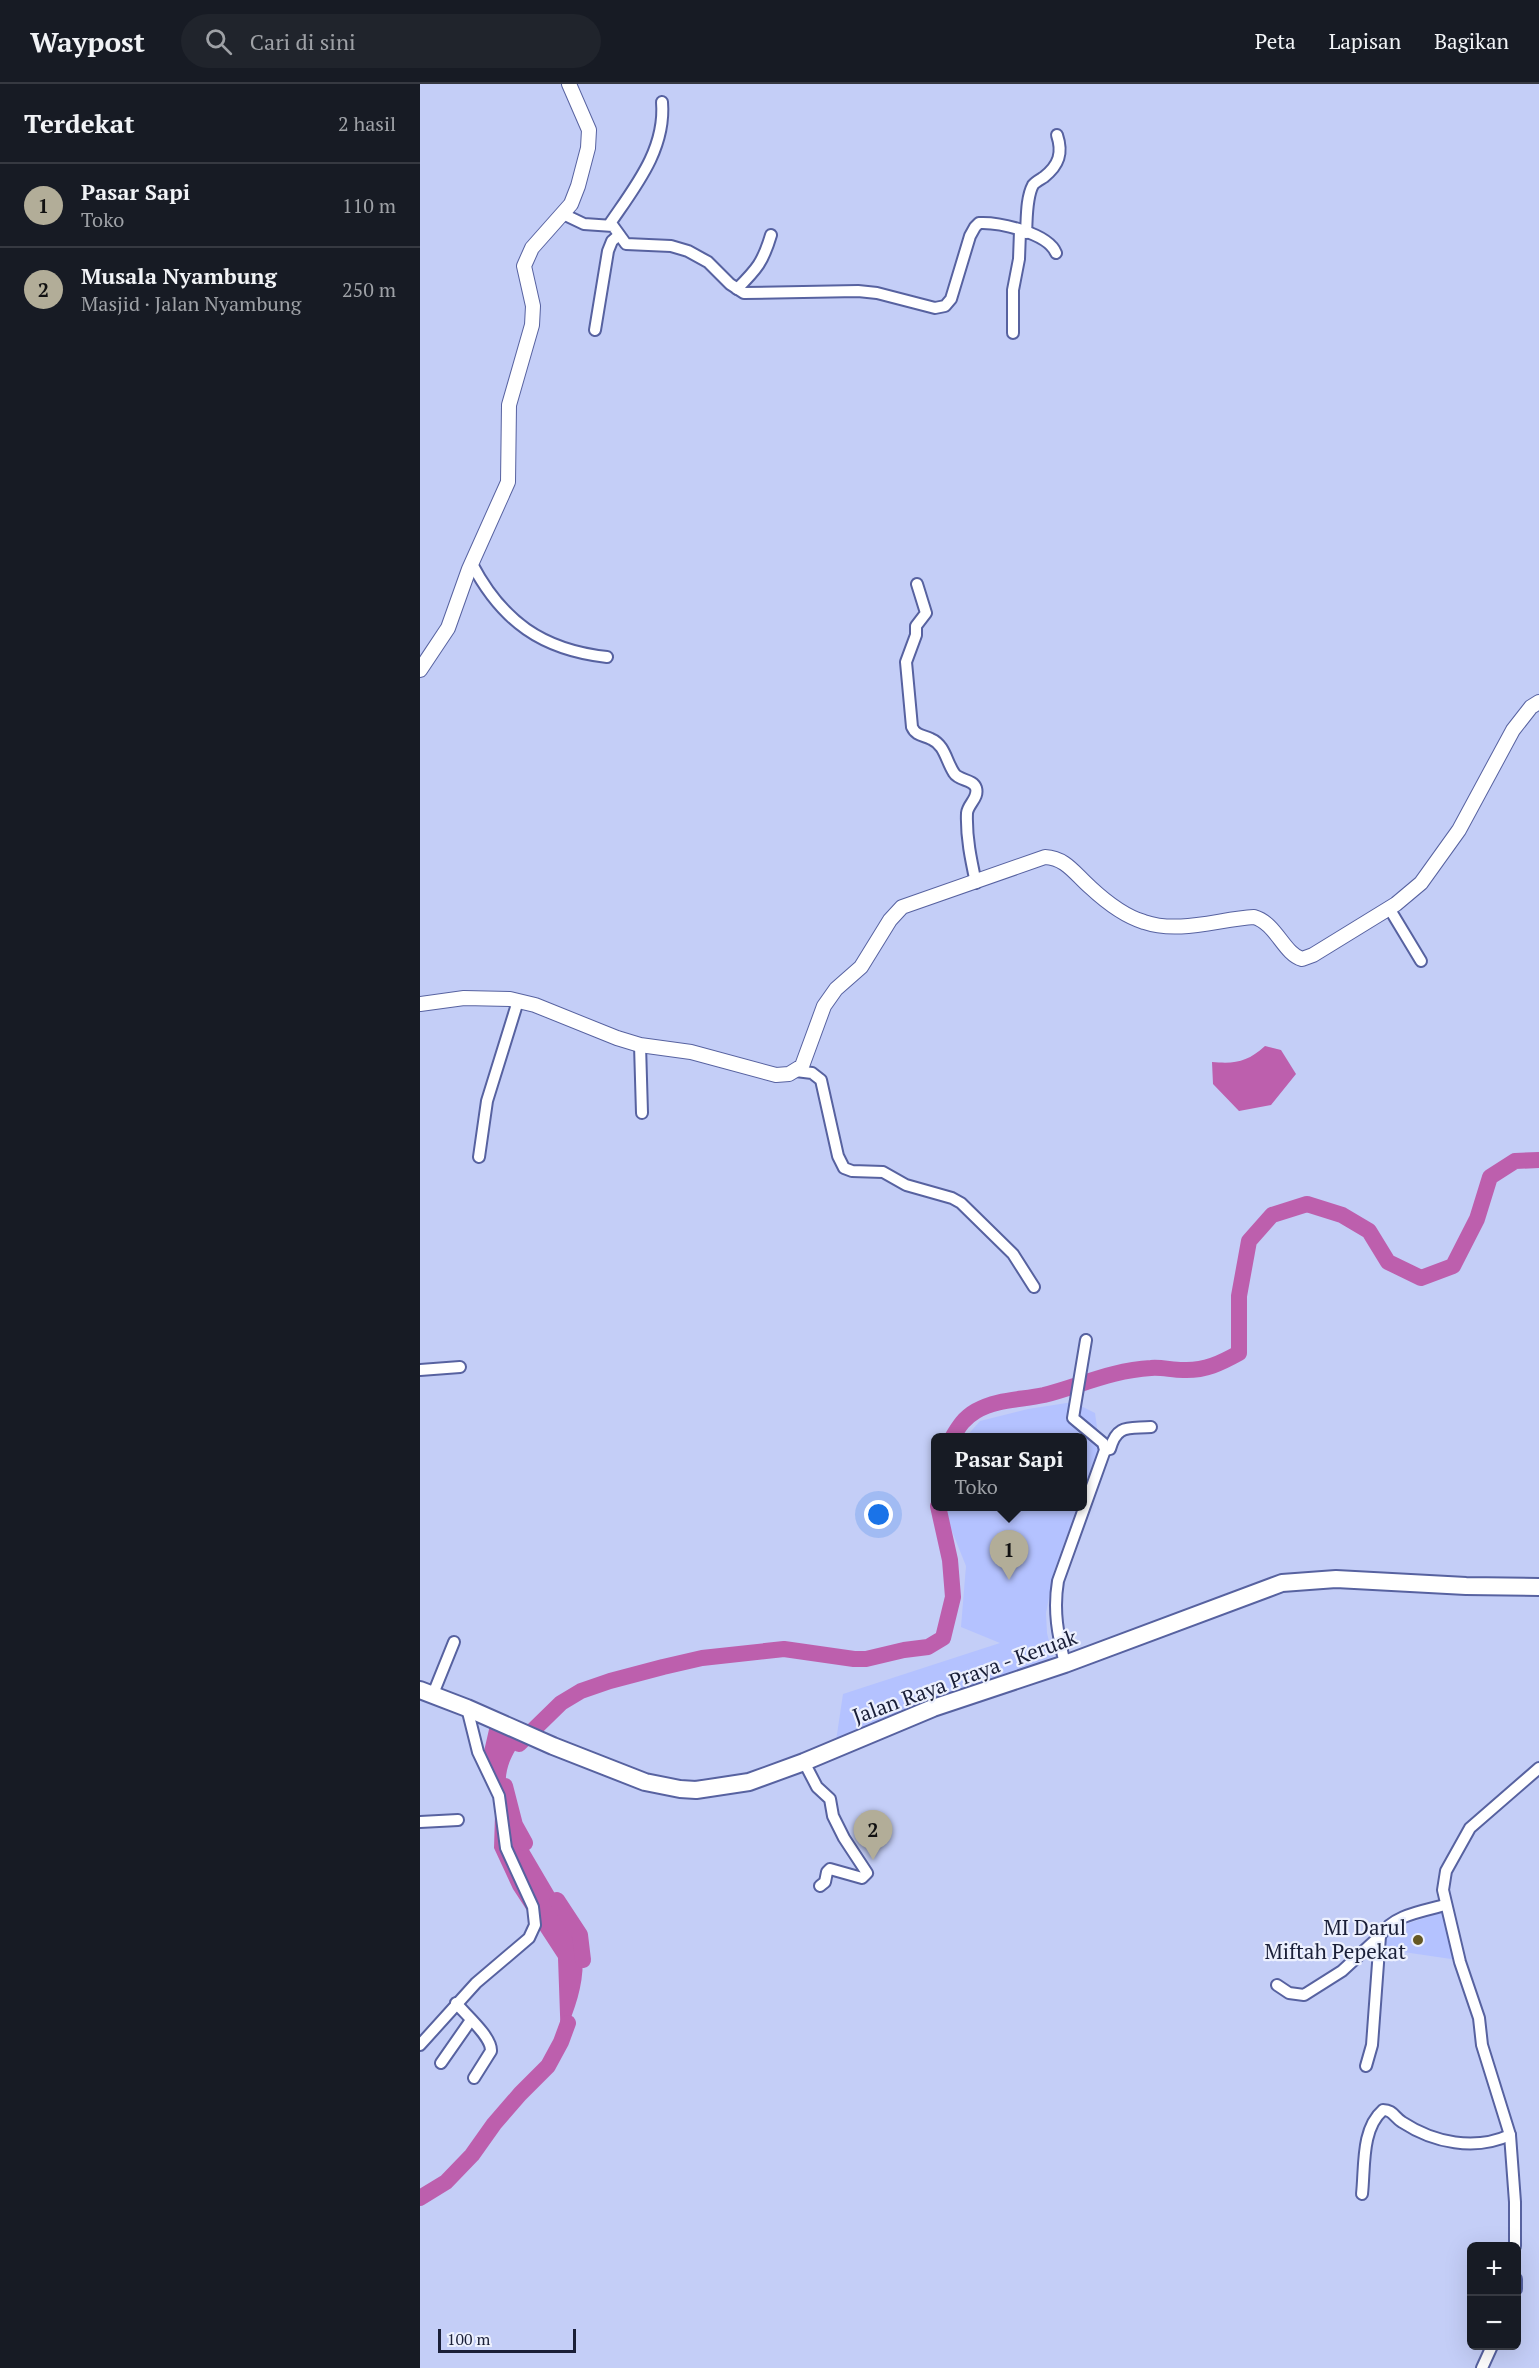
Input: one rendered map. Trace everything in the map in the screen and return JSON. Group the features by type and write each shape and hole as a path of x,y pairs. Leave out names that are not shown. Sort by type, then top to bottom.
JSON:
{"main road":[{"name":"Jalan Raya Praya - Keruak","path":"426,1692 645,1782 696,1790 749,1782 804,1762 933,1708 1065,1664 1266,1587 1300,1580 1336,1579 1466,1587 1539,1587"}],"street":[{"path":"420,670 448,628 472,564 508,482 509,405 532,325 533,306 524,266 532,248 563,214 578,186 589,138 586,120 569,84"},
{"path":"609,225 655,150 663,126 662,102"},
{"path":"1013,333 1013,290 1032,187 1051,171 1059,160 1061,146 1057,135"},
{"path":"563,214 584,224 613,226 626,244 671,246 688,251 708,262 716,272 744,292 858,291 877,293 916,305 941,308 951,299 962,261 975,227 979,223 1044,238 1052,245 1056,253"},
{"path":"595,330 608,251 612,241 619,235"},
{"path":"737,289 759,268 771,235"},
{"path":"472,564 495,602 532,632 575,653 607,657"},
{"path":"917,584 926,613 916,626 916,635 906,662 912,727 919,735 936,742 954,773 973,784 976,789 976,796 969,806 967,816 968,837 976,883"},
{"path":"796,1071 803,1064 809,1042 824,1006 836,989 861,967 897,911 907,904 976,883 1030,860 1055,857 1104,898 1137,920 1156,925 1181,926 1254,917 1264,921 1299,959 1314,955 1389,908 1421,883 1449,847 1474,806 1513,730 1531,707 1539,702"},
{"path":"1389,908 1421,960"},
{"path":"420,1004 464,998 518,1001 535,1005 640,1045 691,1052 776,1075 796,1071 812,1073 821,1080 838,1156 844,1168 852,1171 883,1172 906,1185 952,1198 961,1203 1013,1254 1034,1287"},
{"path":"479,1157 487,1101 518,1001"},
{"path":"640,1045 642,1113"},
{"path":"1086,1340 1073,1417 1103,1443 1105,1450 1087,1500"},
{"path":"420,1370 460,1367"},
{"path":"1105,1450 1110,1449 1115,1435 1121,1430 1151,1427"},
{"path":"1065,1664 1055,1615 1058,1581 1083,1511"},
{"path":"426,1692 454,1642"},
{"path":"420,2045 476,1983 530,1938 535,1925 533,1907 506,1848 499,1796 478,1752 467,1708"},
{"path":"804,1762 817,1787 830,1800 832,1816 867,1871 862,1878 830,1869 825,1882 820,1886"},
{"path":"1515,2242 1515,2202 1510,2135 1482,2045 1475,2001 1460,1962 1443,1890 1446,1871 1470,1828 1539,1768"},
{"path":"420,1822 458,1820"},
{"path":"1277,1985 1289,1993 1304,1995 1342,1971 1391,1924 1415,1913 1445,1905"},
{"path":"1366,2066 1372,2036 1380,1936"},
{"path":"456,2003 484,2034 492,2048 474,2078"},
{"path":"441,2063 471,2020"},
{"path":"1362,2194 1367,2139 1371,2128 1383,2110 1393,2113 1406,2124 1441,2139 1468,2145 1484,2144 1510,2135"},
{"path":"1482,2368 1490,2350"}],"shaded area":[{"path":"1265,1046 1281,1050 1296,1074 1271,1105 1239,1111 1213,1084 1212,1062 1241,1061"},
{"path":"1073,1402 1095,1413 1100,1449 1087,1483 1087,1433 969,1433 980,1421 1028,1409"},
{"path":"947,1511 1076,1511 1054,1571 1046,1613 1047,1633 1053,1657 836,1741 843,1694 1000,1643 961,1627 966,1566 950,1526"},
{"path":"490,1725 523,1739 510,1760 507,1770 506,1790 510,1812 514,1824 581,1938 582,1979 572,2016 561,2042 558,1958 513,1889 494,1848 496,1782 482,1760"},
{"name":"MI Darul Miftah Pepekat","path":"1443,1912 1458,1960 1383,1949 1385,1931"}],"waterway":[{"path":"955,1433 968,1416 992,1404 1044,1395 1137,1369 1206,1368 1239,1353 1239,1296 1249,1241 1272,1215 1307,1204 1342,1215 1369,1231 1388,1262 1421,1278 1453,1266 1477,1219 1490,1177 1515,1161 1539,1160"},
{"path":"519,1744 561,1703 581,1691 663,1667 702,1658 784,1649 866,1659 928,1647 943,1638 953,1597 950,1560 939,1511"},
{"path":"505,1786 515,1825 525,1843"},
{"path":"557,1900 580,1935 583,1960"},
{"path":"420,2198 446,2182 472,2155 494,2124 520,2094 548,2066 568,2023"}],"place":[{"name":"Pasar Sapi","path":"1009,1580"},
{"name":"Musala Nyambung","path":"873,1860"},
{"name":"MI Darul Miftah Pepekat","path":"1418,1940"}]}
